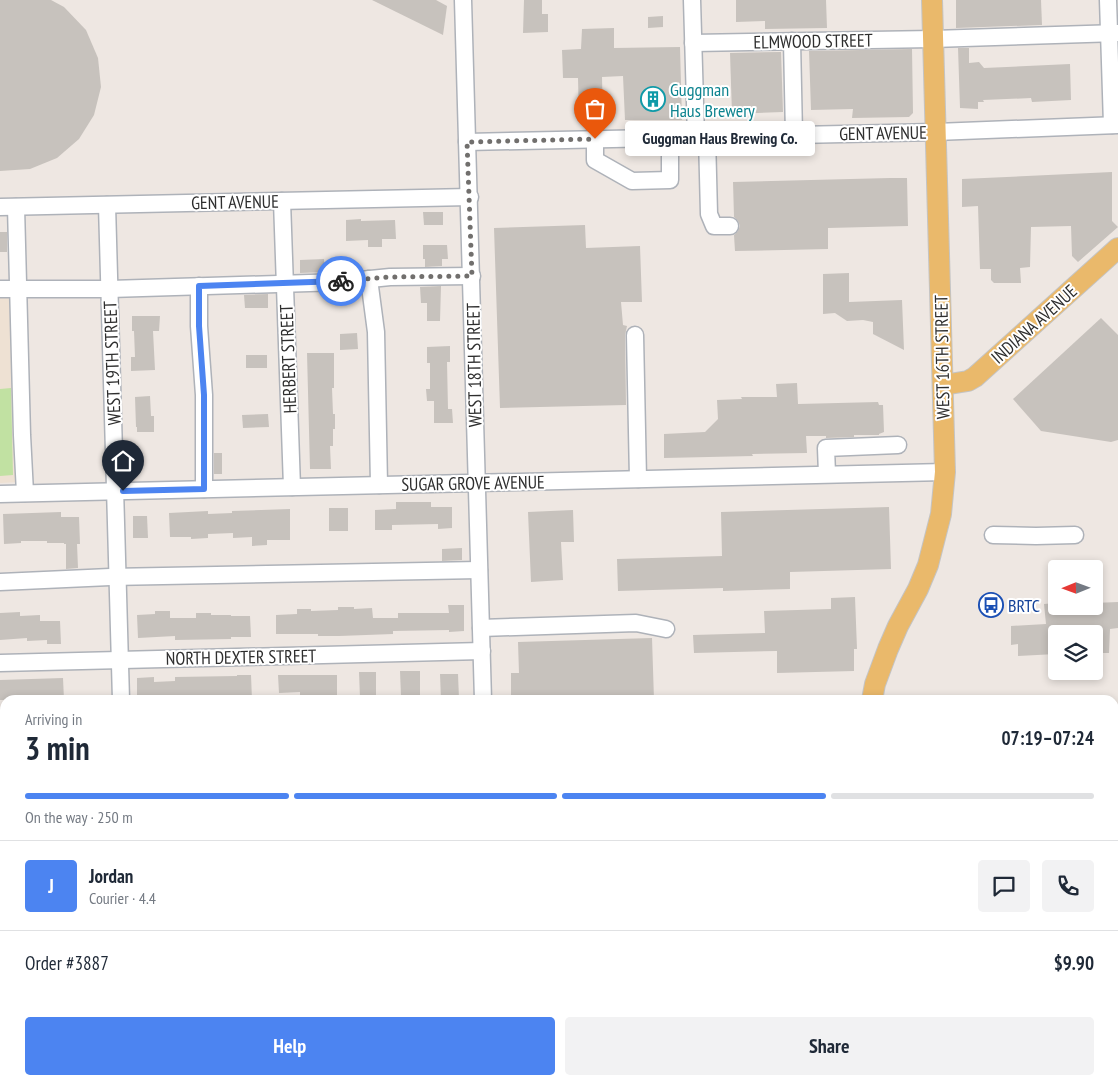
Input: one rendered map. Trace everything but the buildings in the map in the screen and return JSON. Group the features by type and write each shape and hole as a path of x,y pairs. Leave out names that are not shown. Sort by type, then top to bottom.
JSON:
{"main road":[{"name":"WEST 16TH STREET","path":"873,695 888,649 918,589 932,555 943,504 945,472 932,0"},
{"name":"INDIANA AVENUE","path":"943,384 968,381 974,378 1118,248"}],"street":[{"name":"WEST 18TH STREET","path":"464,0 483,695"},
{"path":"692,0 693,43 710,214 714,226 730,226"},
{"path":"1108,0 1114,33 1115,125"},
{"name":"ELMWOOD STREET","path":"693,43 933,39 1114,33"},
{"path":"792,41 794,135"},
{"name":"GENT AVENUE","path":"467,142 936,132 1115,125"},
{"path":"595,139 595,160 632,181 670,180 670,138"},
{"name":"GENT AVENUE","path":"8,207 470,197"},
{"name":"HERBERT STREET","path":"282,201 292,487"},
{"name":"WEST 19TH STREET","path":"107,205 122,695"},
{"path":"8,207 18,289 25,493"},
{"path":"0,289 110,289 341,282 390,277 472,276"},
{"path":"369,279 376,332 379,485"},
{"path":"199,286 199,326 204,395 204,489"},
{"path":"635,335 638,479"},
{"path":"827,474 826,448 898,445"},
{"name":"SUGAR GROVE AVENUE","path":"0,494 945,472"},
{"path":"993,535 1075,535"},
{"path":"0,582 118,577 480,570"},
{"path":"481,628 636,623 666,629"},
{"name":"NORTH DEXTER STREET","path":"0,663 482,652"}],"shaded area":[{"path":"0,298 14,298 19,482 0,483"}],"green space":[{"path":"11,388 13,475 0,476 0,389"}],"way so far":[{"path":"341,281 390,277 472,276 467,142 595,139"}],"place":[{"name":"Guggman Haus Brewery","path":"653,99"},
{"name":"Guggman Haus Brewing Co.","path":"595,139"},
{"name":"BRTC","path":"991,605"}],"route":[{"path":"123,491 204,489 204,395 199,326 199,286 341,281"}]}
